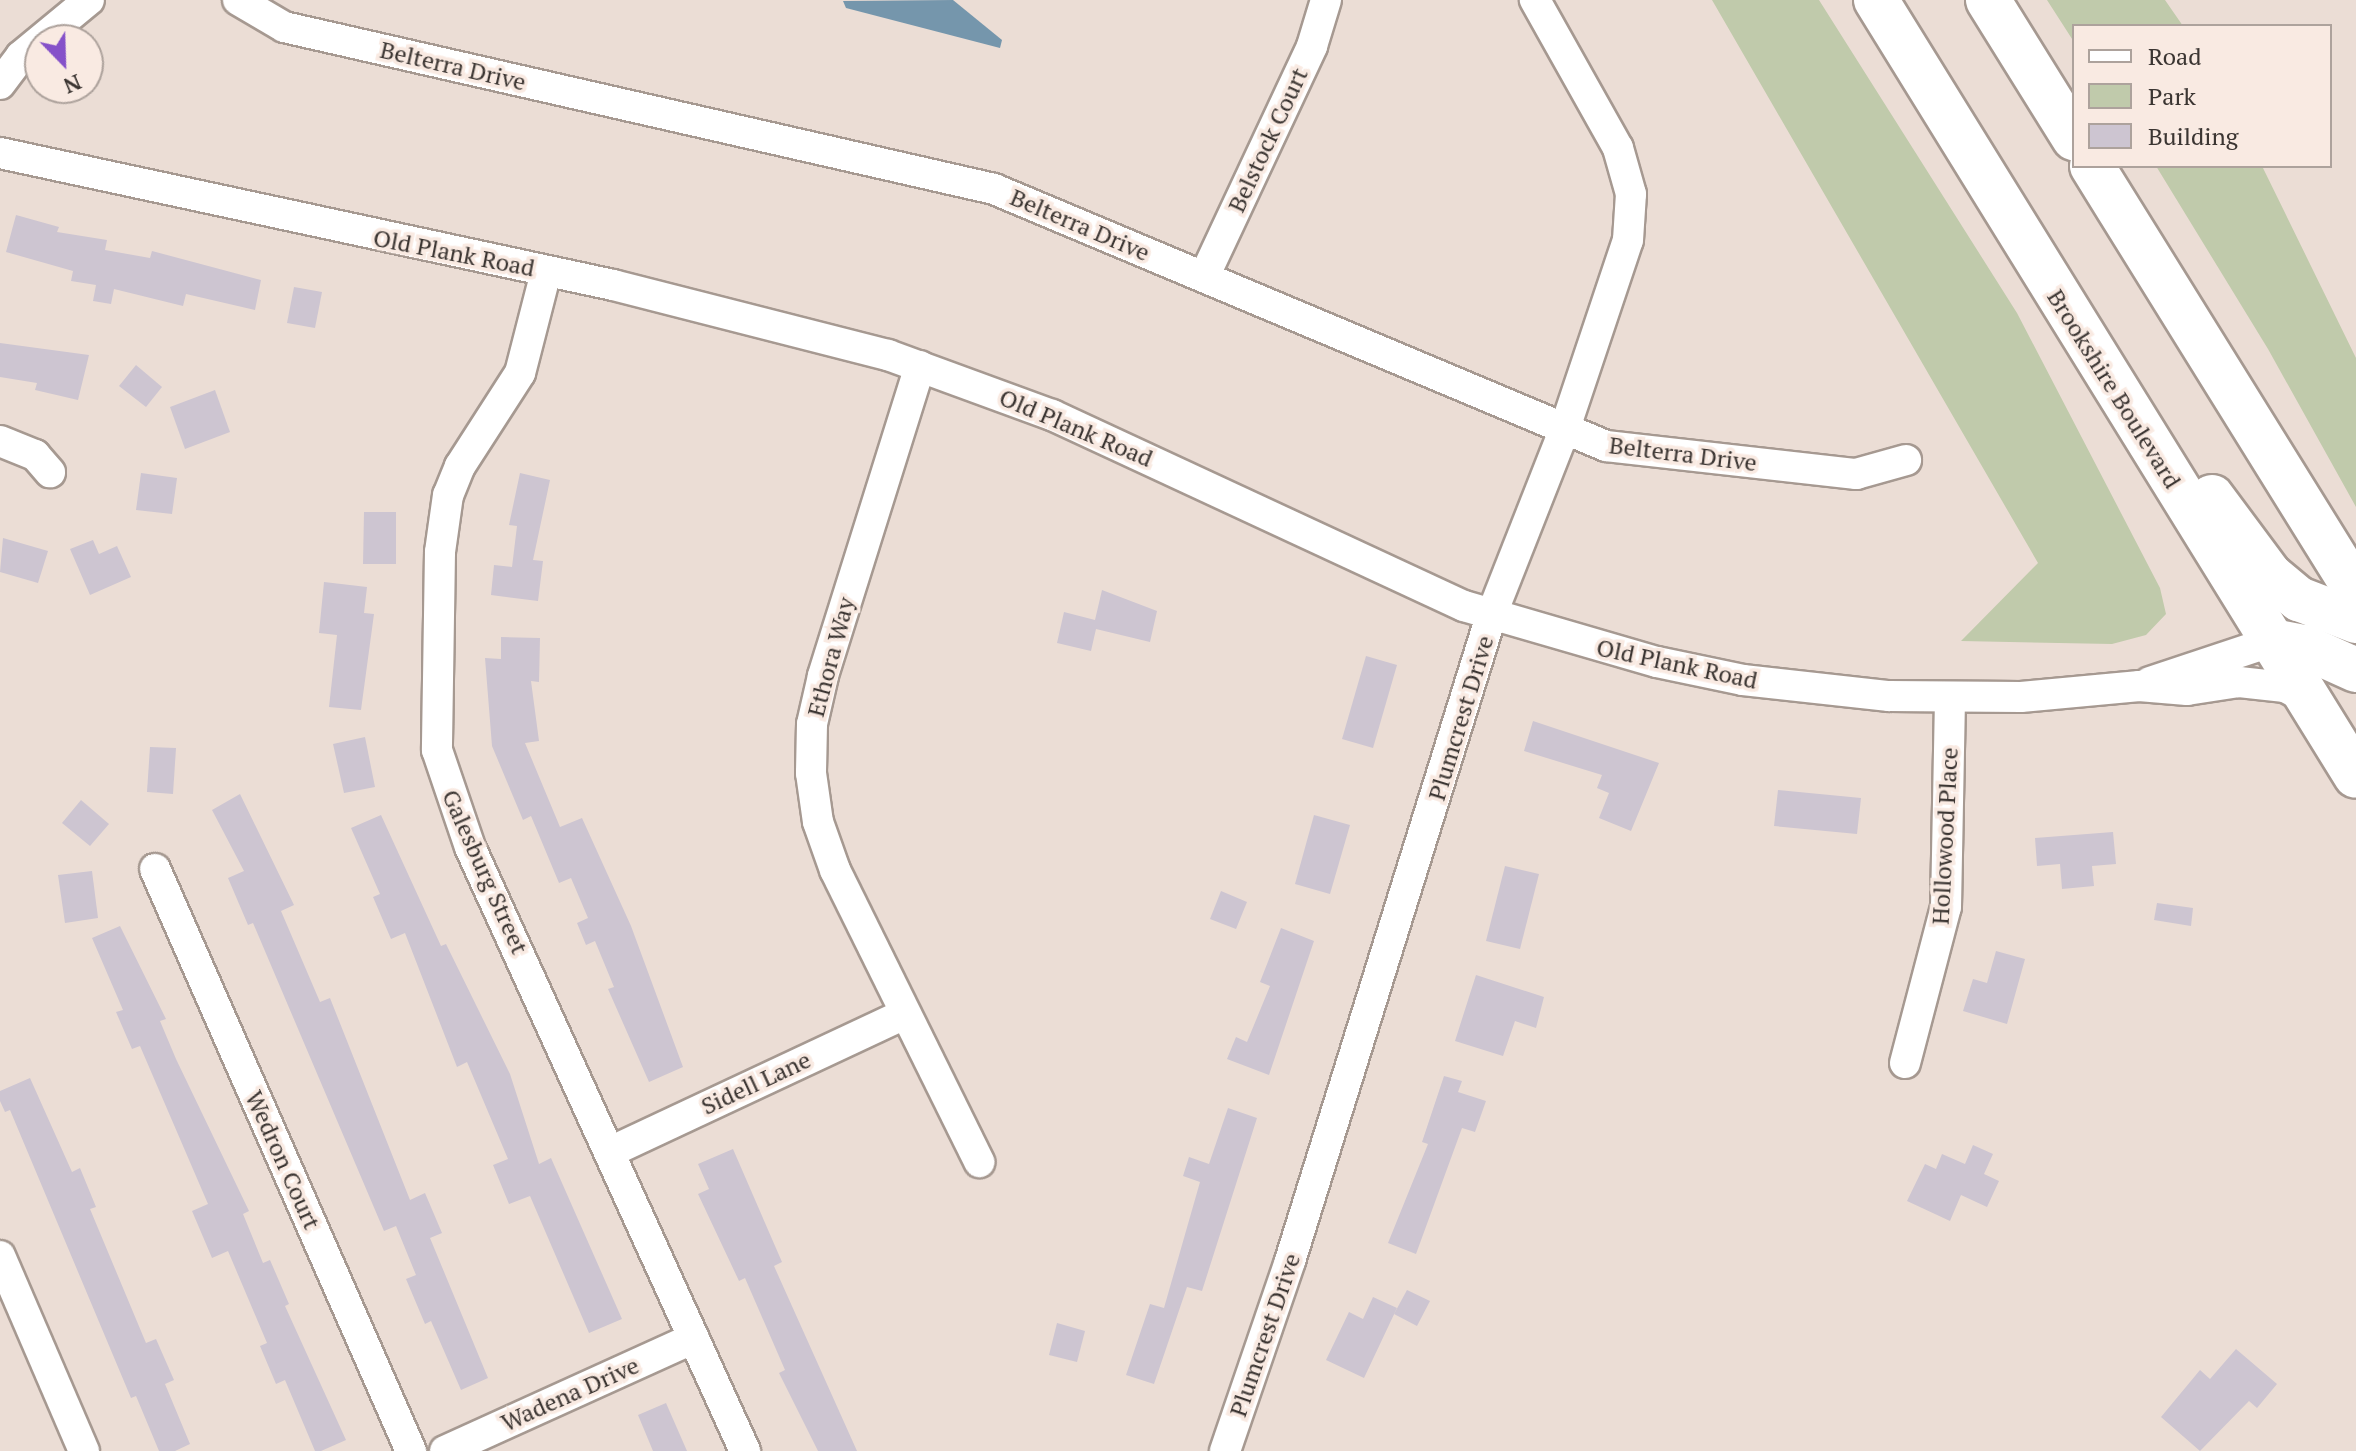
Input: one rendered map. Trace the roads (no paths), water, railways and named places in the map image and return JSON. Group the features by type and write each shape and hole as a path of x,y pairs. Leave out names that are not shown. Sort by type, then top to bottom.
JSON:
{"highway":[{"name":"Brookshire Boulevard","path":"1876,0 2356,776"},
{"path":"1988,0 2072,135"},
{"path":"2071,318 2110,336 2229,524 2270,575 2299,599 2355,597 2093,168"},
{"path":"2273,641 2305,647 2356,670"}],"street":[{"path":"0,84 21,56 89,0"},
{"name":"Belterra Drive","path":"238,0 284,27 994,189 1564,431 1606,446 1856,474 1906,460"},
{"name":"Belstock Court","path":"1204,277 1312,46 1326,0"},
{"name":"Plumcrest Drive","path":"1225,1451 1290,1261 1491,616 1564,431 1628,240 1631,194 1618,148 1535,0"},
{"name":"Old Plank Road","path":"0,153 724,311 920,366 1052,415 1491,616 1743,680 1950,700 2139,686 2187,690 2239,682 2268,684 2309,700"},
{"name":"Galesburg Street","path":"546,272 520,373 460,466 448,495 439,583 437,750 470,847 745,1451"},
{"name":"Ethora Way","path":"920,366 823,676 810,748 813,798 826,847 902,1015 979,1162"},
{"path":"0,441 35,455 50,472"},
{"name":"Old Plank Road","path":"2139,686 2273,641"},
{"name":"Hollowood Place","path":"1905,1063 1946,907 1950,700"},
{"name":"Wedron Court","path":"155,869 411,1451"},
{"name":"Sidell Lane","path":"610,1152 902,1015"},
{"path":"0,1256 84,1451"},
{"name":"Wadena Drive","path":"445,1451 694,1338"}],"water":[{"path":"953,0 1002,40 1000,48 846,8 843,1"}]}
